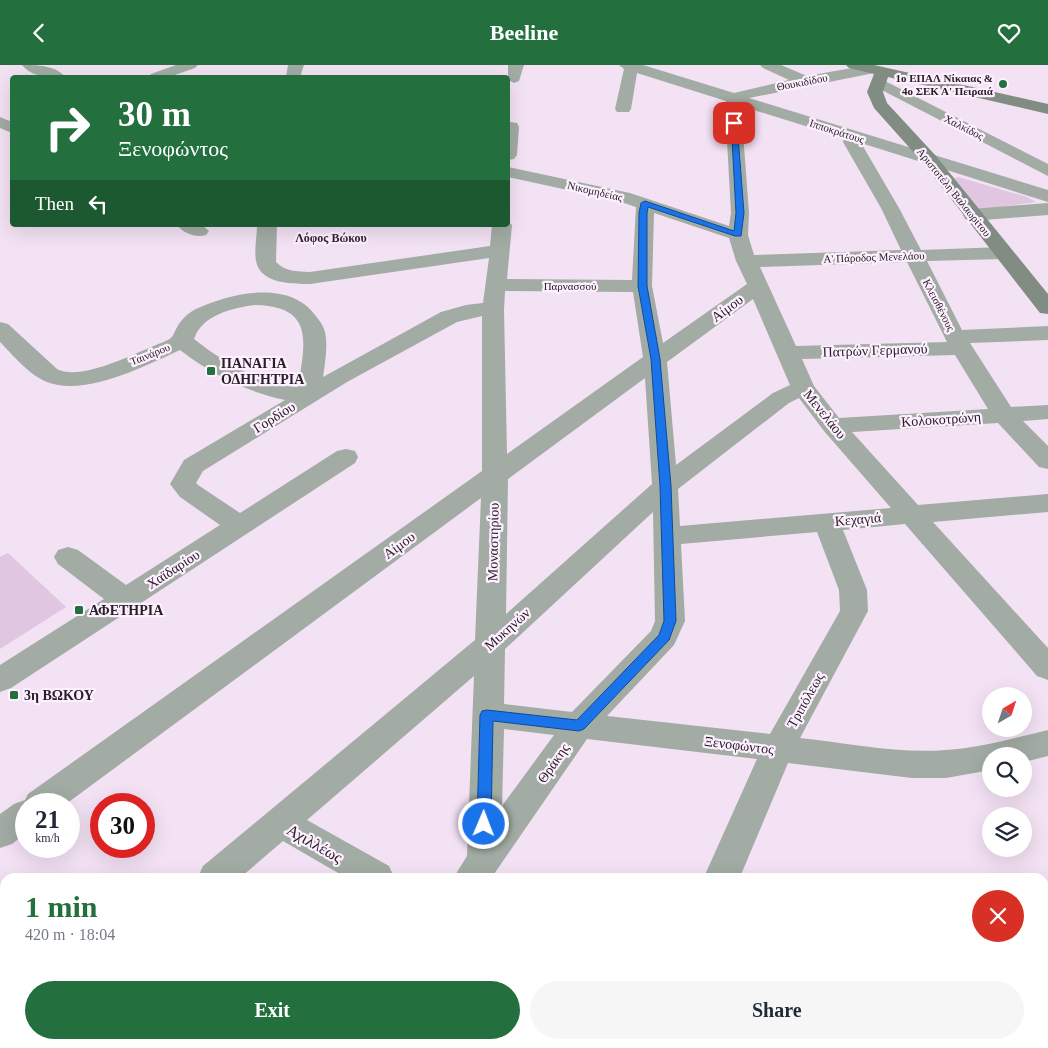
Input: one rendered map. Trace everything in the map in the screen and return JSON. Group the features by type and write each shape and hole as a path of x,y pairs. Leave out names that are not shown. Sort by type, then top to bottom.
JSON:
{"street":[{"path":"30,65 52,75"},
{"path":"158,65 174,71"},
{"path":"162,75 190,65"},
{"path":"768,65 805,81"},
{"path":"624,109 630,66"},
{"name":"Ιπποκράτους","path":"630,66 930,161 1048,196"},
{"path":"871,73 1048,109"},
{"name":"Θουκιδίδου","path":"735,99 745,94 805,81 871,73"},
{"name":"Αριστοτέλη Βαλαωρίτου","path":"871,73 880,105 930,161 1048,308"},
{"name":"Χαλκίδος","path":"871,73 1048,171"},
{"name":"Μενελάου","path":"735,99 733,105 740,213 738,235 746,261 804,388 833,426 1048,668"},
{"path":"510,136 511,127"},
{"name":"Κλεισθένους","path":"853,136 852,142 959,342 1003,414 1048,461"},
{"name":"Νικομηδείας","path":"510,172 602,191 645,203 738,235"},
{"name":"Θράκης","path":"478,869 579,725 664,637 670,621 668,536 655,359 642,286 645,203"},
{"path":"972,215 1048,209"},
{"path":"267,227 266,262 277,275 290,277 310,278 500,250"},
{"name":"Μοναστηρίου","path":"478,869 491,644 495,475 495,298 502,227"},
{"name":"Α' Πάροδος Μενελάου","path":"746,261 1003,253"},
{"path":"182,341 212,361 264,387 283,393 309,395 314,328 306,316 294,306 274,299 290,277"},
{"name":"Παρνασσού","path":"495,298 642,286"},
{"name":"Αίμου","path":"55,793 757,286"},
{"name":"Γορδίου","path":"240,526 188,491 183,484 193,466 339,377 449,317 464,311 480,309 495,298"},
{"name":"Ταινάρου","path":"0,329 54,376 70,380 107,371 182,341 187,328 196,317 211,310 229,303 274,299"},
{"name":"Πατρών Γερμανού","path":"787,353 959,342 1048,333"},
{"name":"Μυκηνών","path":"221,873 491,644 665,486 781,398 804,388"},
{"name":"Κολοκοτρώνη","path":"833,426 1048,411"},
{"name":"Χαϊδαρίου","path":"0,680 346,457"},
{"name":"Κεχαγιά","path":"668,536 1048,503"},
{"name":"Τριπόλεως","path":"724,873 778,749 854,611 853,590 826,522"},
{"path":"68,557 126,600"},
{"name":"Ξενοφώντος","path":"487,715 912,764 946,764 982,758"},
{"path":"1032,747 1048,743"},
{"path":"0,833 15,822"},
{"name":"Αχιλλέως","path":"281,823 369,873"}],"shaded area":[{"path":"958,177 1027,197 1036,202 979,210 953,179"},
{"path":"8,553 66,607 0,649 0,557"}],"place":[{"name":"1ο ΕΠΑΛ Νίκαιας & 4ο ΣΕΚ Α' Πειραιά","path":"1003,84"},
{"name":"ΠΑΝΑΓΙΑ ΟΔΗΓΗΤΡΙΑ","path":"211,371"},
{"name":"ΑΦΕΤΗΡΙΑ","path":"79,610"},
{"name":"3η ΒΩΚΟΥ","path":"14,695"}],"district":[{"name":"Λόφος Βώκου","path":"331,238"}],"route":[{"path":"484,824 487,715 579,725 664,637 670,621 665,486 655,359 642,286 643,213 645,203 738,235 740,213 734,123"}]}
